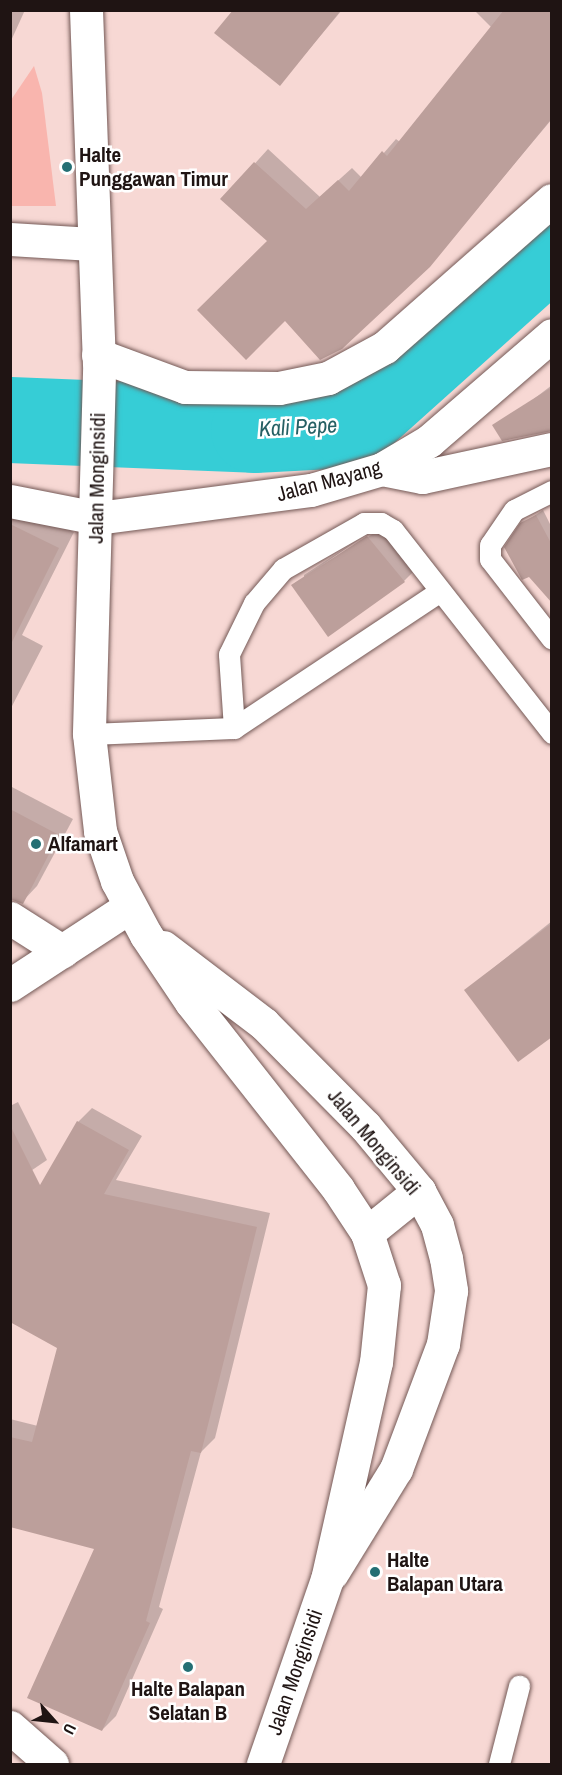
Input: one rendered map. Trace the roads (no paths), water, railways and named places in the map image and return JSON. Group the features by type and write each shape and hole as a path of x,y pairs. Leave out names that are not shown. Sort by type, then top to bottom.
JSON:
{"main road":[{"name":"Jalan Monginsidi","path":"86,10 92,244 98,364 97,504 89,734 100,831 129,907 146,935 367,1233 384,1285 384,1318 327,1579 263,1764"},
{"path":"98,364 185,387 279,388 328,378 385,347 552,200"},
{"path":"10,239 92,244"},
{"name":"Jalan Mayang","path":"10,501 97,504 311,490 382,469 429,441 552,335"},
{"path":"382,469 422,477 552,449"},
{"path":"10,985 129,907"},
{"path":"10,918 62,951"},
{"name":"Jalan Monginsidi","path":"146,935 264,1024 365,1125 418,1191 437,1225 446,1258 451,1292 443,1344 396,1469 327,1579"},
{"path":"367,1233 418,1191"},
{"path":"10,1726 52,1764"}],"lane":[{"path":"552,491 514,510 490,545 490,559 552,639"},
{"path":"234,728 229,654 242,622 283,569 364,523 381,523 393,530 552,733"},
{"path":"89,734 234,728 440,591"},
{"path":"499,1764 519,1686"}],"waterway":[{"name":"Kali Pepe","path":"10,420 254,430 350,425 552,244"}],"place":[{"name":"Halte Punggawan Timur","path":"67,167"},
{"name":"Alfamart","path":"36,844"},
{"name":"Halte Balapan Utara","path":"375,1572"},
{"name":"Halte Balapan Selatan B","path":"188,1667"}]}
